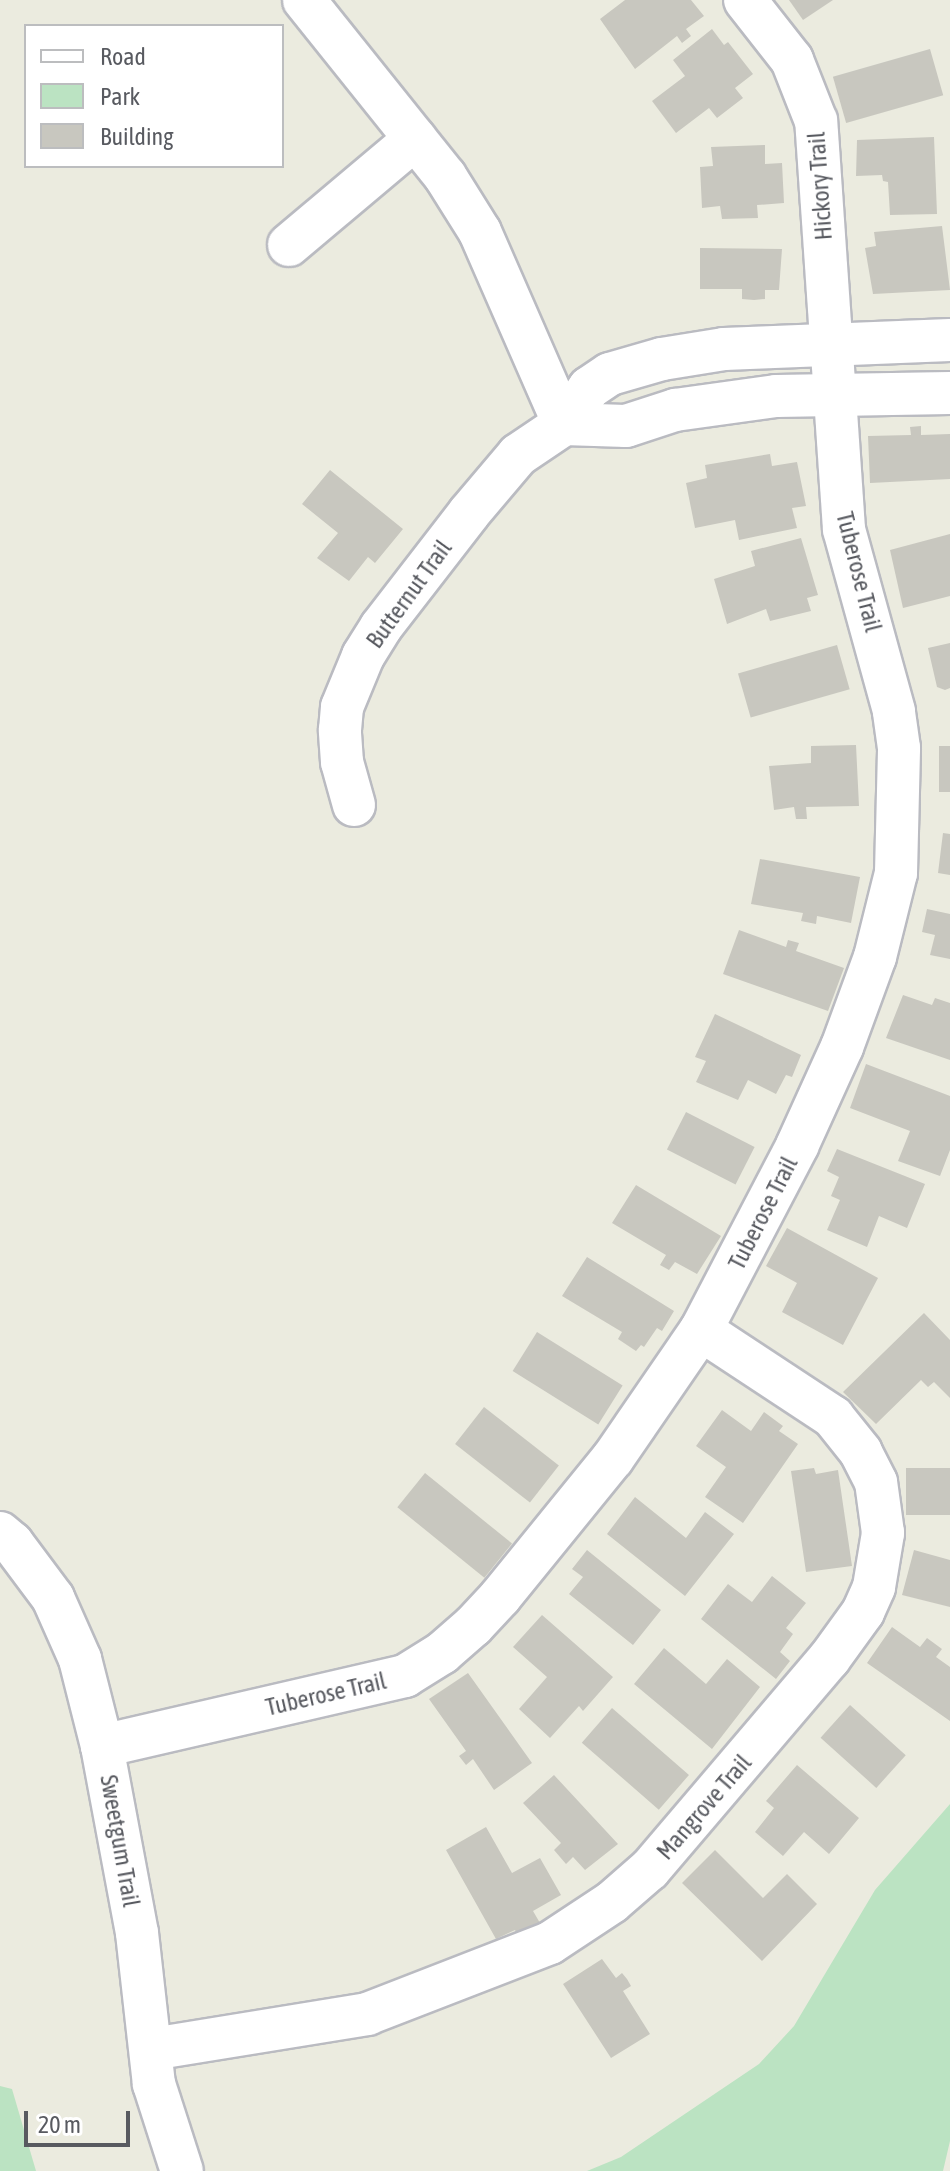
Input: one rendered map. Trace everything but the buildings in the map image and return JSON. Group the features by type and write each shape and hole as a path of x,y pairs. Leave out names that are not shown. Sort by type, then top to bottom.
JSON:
{"street":[{"path":"304,0 445,176 480,232 564,424 626,426 675,410 776,396 950,393"},
{"name":"Hickory Trail","path":"745,0 792,60 816,121 829,345"},
{"path":"289,245 415,139"},
{"name":"Butternut Trail","path":"354,805 342,762 340,730 342,707 363,656 381,627 518,455 564,424 589,388 623,370 662,359 724,349 950,340"},
{"name":"Tuberose Trail","path":"102,1746 405,1676 442,1653 500,1597 613,1458 701,1330 797,1146 842,1047 875,957 899,853 899,748 894,711 844,529 829,345"},
{"name":"Mangrove Trail","path":"152,2049 367,2014 550,1943 612,1902 650,1869 829,1659 863,1612 874,1587 883,1533 882,1504 876,1482 861,1452 833,1417 701,1330"},
{"name":"Sweetgum Trail","path":"0,1533 12,1543 53,1598 80,1659 102,1746 137,1933 154,2084 182,2171"}],"green space":[{"path":"950,1804 950,2141 943,2171 587,2171 621,2157 759,2064 794,2026 875,1890"},
{"path":"0,2086 12,2089 36,2171 0,2171"}]}
